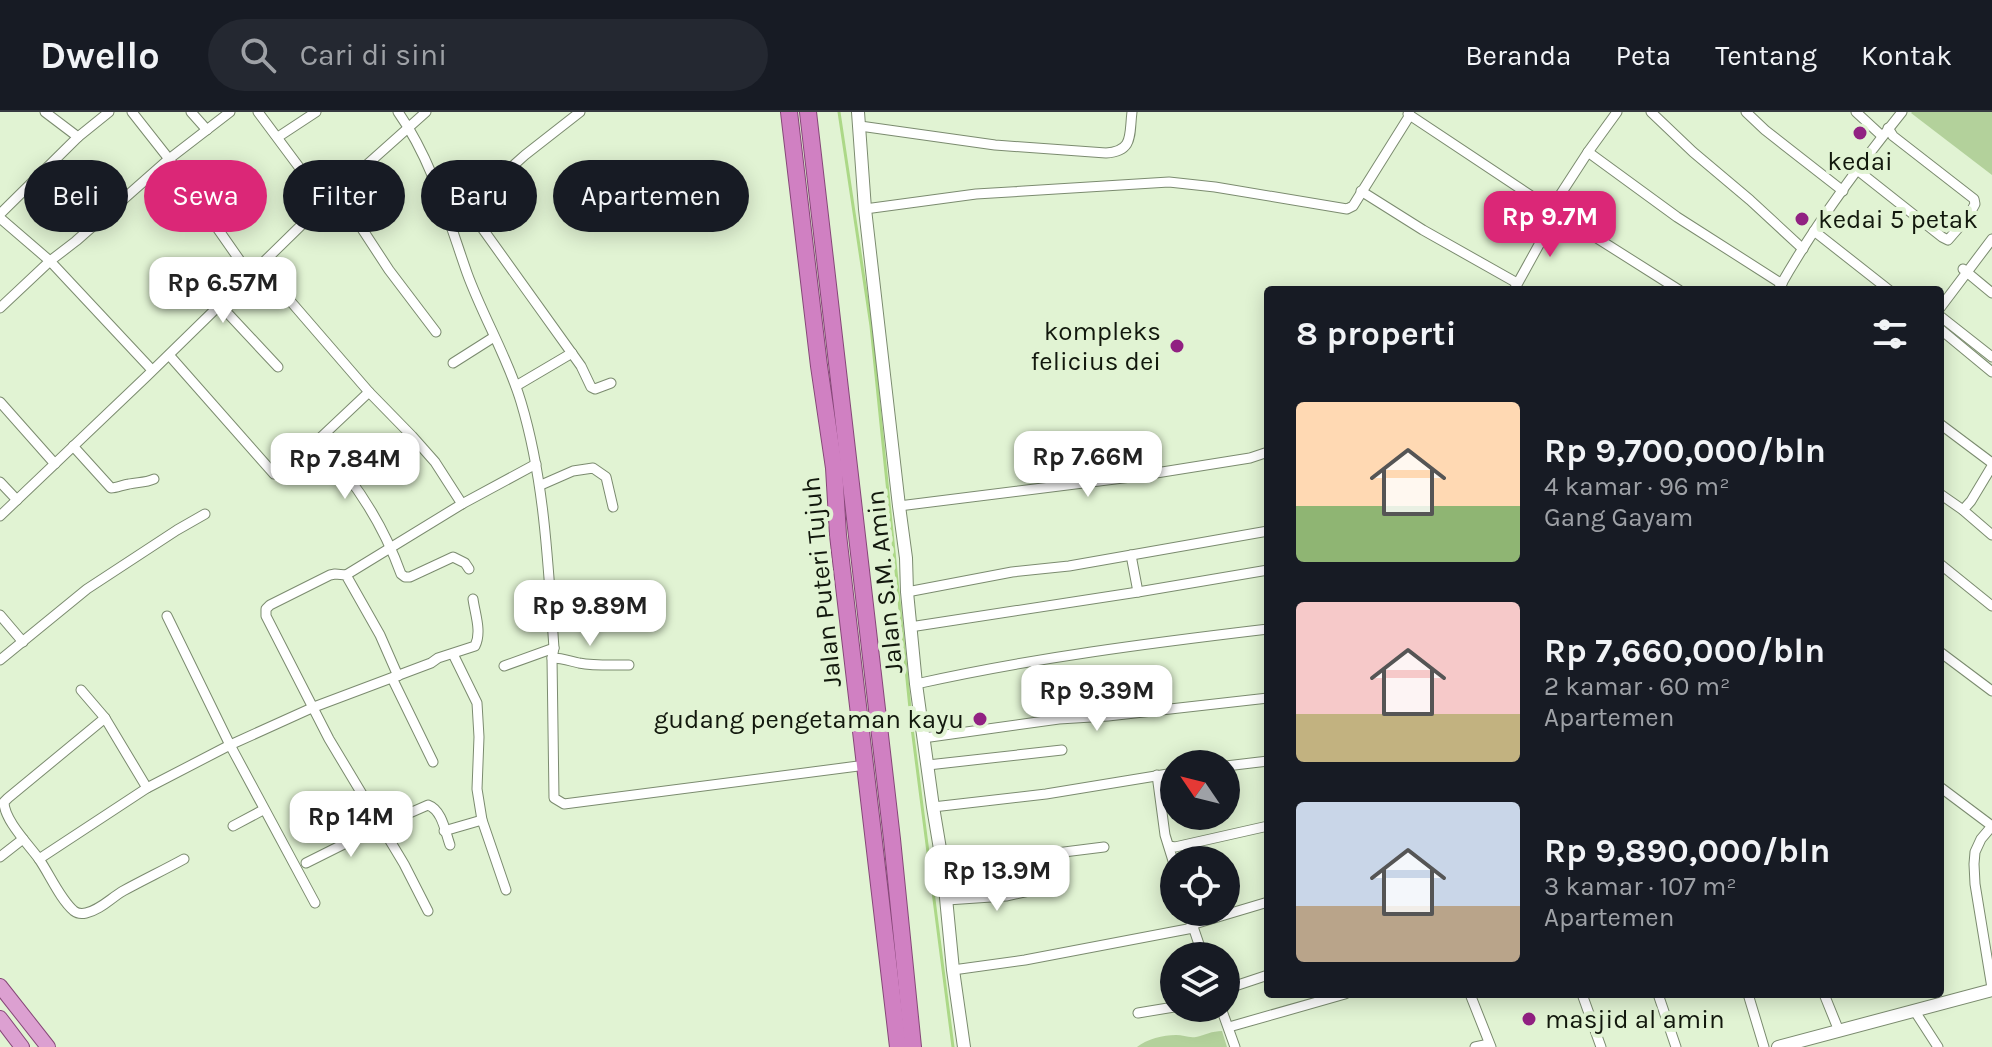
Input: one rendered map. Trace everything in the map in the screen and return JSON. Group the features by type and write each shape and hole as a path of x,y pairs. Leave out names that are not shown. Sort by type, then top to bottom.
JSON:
{"highway":[{"name":"Jalan Puteri Tujuh","path":"789,112 834,468 838,535 898,1047"},
{"name":"Jalan Puteri Tujuh","path":"808,112 889,809 913,1047"}],"main road":[{"path":"0,986 48,1047"},
{"path":"0,1018 22,1047"}],"street":[{"path":"45,112 78,137"},
{"path":"109,112 78,137 0,216 50,261 152,370"},
{"path":"132,112 169,159 250,275"},
{"path":"191,112 207,130"},
{"path":"0,308 169,159 230,112"},
{"path":"258,112 295,160"},
{"path":"278,137 316,112"},
{"path":"398,112 425,160"},
{"path":"373,160 426,112"},
{"path":"519,160 580,112"},
{"name":"Jalan S.M. Amin","path":"858,112 865,209 906,558 916,684 943,867 964,1047"},
{"path":"860,126 995,145 1106,153 1125,149 1132,112"},
{"path":"1361,191 1516,286 1554,210 1588,152 1617,112"},
{"path":"1651,112 1803,249"},
{"path":"1746,112 1843,191"},
{"path":"1856,112 1893,136 1974,199 1975,204 1948,240 1856,169"},
{"path":"1781,286 1856,169 1902,112"},
{"path":"865,209 976,194 1169,182 1347,209 1353,206 1407,114 1673,286"},
{"path":"1588,152 1779,286"},
{"path":"1814,231 1884,286"},
{"path":"0,516 295,232"},
{"path":"364,232 436,332"},
{"path":"453,232 473,288 516,386 541,485 553,653 554,798 561,803 866,765"},
{"path":"485,232 581,366 591,387 595,389 611,383"},
{"path":"1944,294 1991,237"},
{"path":"260,266 369,392 435,462 462,504"},
{"path":"1964,271 1992,293"},
{"path":"1944,302 1964,271"},
{"path":"220,305 278,367"},
{"path":"1944,319 1992,357"},
{"path":"1944,332 1992,372"},
{"path":"453,363 494,337"},
{"path":"516,386 572,353"},
{"path":"169,355 274,474 317,441 369,392"},
{"path":"0,402 55,464"},
{"path":"1944,427 1992,465 1963,510"},
{"path":"317,441 367,501 392,548 401,574 410,577 453,557 469,569"},
{"path":"73,446 111,488 154,479"},
{"path":"899,506 1131,477 1264,453"},
{"path":"428,911 404,864 329,739 266,616 266,609 330,575 346,575 462,504 536,464"},
{"path":"541,485 573,471 593,468 606,477 613,507"},
{"path":"0,482 17,500"},
{"path":"1944,497 1992,535"},
{"path":"0,660 87,589 205,514"},
{"path":"907,592 1264,532"},
{"path":"1131,555 1138,592"},
{"path":"1944,567 1992,606"},
{"path":"910,627 1264,571"},
{"path":"346,575 380,635 433,762"},
{"path":"39,859 147,788 230,745 314,707 475,646 478,628 473,599"},
{"path":"0,615 23,642"},
{"path":"167,616 263,810 315,903"},
{"path":"916,684 986,668 1264,629"},
{"path":"504,666 553,653 590,664 629,665"},
{"path":"453,654 477,703 477,789 482,820 506,890"},
{"path":"1944,655 1992,691"},
{"path":"81,690 105,718 147,788"},
{"path":"923,738 1059,719 1264,698"},
{"path":"105,718 4,802 5,811 53,883 78,913 97,909 123,891 184,859"},
{"path":"928,765 1062,750"},
{"path":"1240,764 1264,761"},
{"path":"1157,775 1169,846"},
{"path":"933,807 1046,794 1160,775"},
{"path":"1944,790 1992,826 1981,839 1974,864 1992,989 1944,997"},
{"path":"306,863 428,805 438,811 450,845"},
{"path":"233,826 263,810"},
{"path":"444,831 482,820"},
{"path":"1179,846 1264,827"},
{"path":"0,857 23,839"},
{"path":"943,867 1104,847"},
{"path":"947,900 1006,896 1043,888"},
{"path":"1240,911 1264,903"},
{"path":"953,970 1025,960 1192,926 1198,942"},
{"path":"1240,984 1264,976"},
{"path":"1229,1027 1331,998"},
{"path":"1472,998 1490,1045 1475,1047"},
{"path":"1583,998 1601,1047"},
{"path":"1659,998 1676,1047"},
{"path":"1749,998 1764,1047"},
{"path":"1826,998 1839,1031"},
{"path":"1778,1047 1914,1010 1929,999"},
{"path":"1138,1013 1160,1009"},
{"path":"1914,1010 1938,1047"},
{"path":"1227,1022 1235,1047"}],"green space":[{"path":"1992,112 1992,175 1911,113"},
{"path":"1222,1031 1227,1047 1137,1047 1161,1037 1196,1037"}],"waterway":[{"path":"839,112 871,326 912,728 953,1047"}],"place":[{"name":"kedai","path":"1860,133"},
{"name":"kedai 5 petak","path":"1802,219"},
{"name":"kompleks felicius dei","path":"1177,346"},
{"name":"gudang pengetaman kayu","path":"980,719"},
{"name":"masjid al amin","path":"1529,1019"}]}
